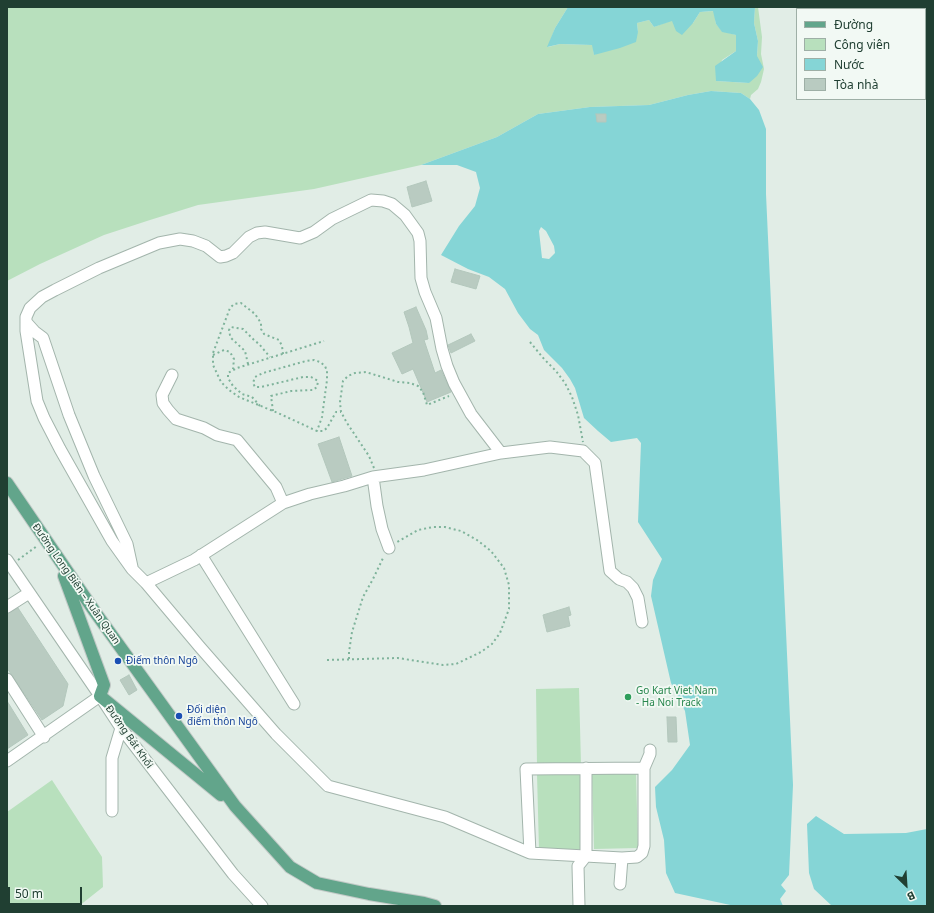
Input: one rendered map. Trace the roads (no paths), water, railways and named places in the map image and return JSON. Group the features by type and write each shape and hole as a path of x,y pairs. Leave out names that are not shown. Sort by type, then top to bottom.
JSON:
{"main road":[{"name":"Đường Long Biên – Xuân Quan","path":"7,483 58,560 235,806 290,867 316,883 435,906"},
{"path":"58,560 104,685 100,696 235,806"}],"street":[{"path":"501,453 471,414 447,366 436,318 421,278 420,241 418,233 405,215 392,204 383,200 371,200 332,219 314,232 300,238 264,232 257,233 249,237 234,253 226,256 220,256 206,246 193,241 180,240 160,244 99,268 42,297 30,308 26,317 26,331 37,401 60,449 112,541 132,569 146,582 198,646 276,734 328,786 445,817 530,853 622,858 637,857 642,853 644,846 644,768 650,754 650,750"},
{"path":"26,322 43,338 69,415 94,476 127,544 132,569"},
{"path":"172,375 162,395 168,410 176,419 204,428 217,435 237,440 276,487 283,503"},
{"path":"146,582 201,555 283,503 374,476 424,470 501,453 550,447 583,451 595,463 610,571 619,580 627,582 633,588 638,598 642,622"},
{"path":"374,476 377,506 382,529 389,548"},
{"path":"201,555 294,704"},
{"name":"Đường Bát Khối","path":"11,561 29,593 121,728 233,874 262,906"},
{"path":"7,607 29,593"},
{"path":"7,679 44,737"},
{"path":"7,761 44,737 100,696"},
{"path":"112,811 112,758 121,728"},
{"path":"579,906 578,866 586,856 586,768"},
{"path":"530,853 526,769 644,768"},
{"path":"620,884 622,858"}],"water":[{"path":"568,7 755,7 754,23 758,41 757,56 763,67 757,76 749,83 716,81 715,66 736,51 736,35 722,32 716,24 713,11 700,12 693,23 682,35 676,31 672,21 654,27 649,20 637,23 638,32 636,42 594,55 592,45 560,44 547,47 555,28"},
{"path":"711,91 741,93 750,99 759,110 766,129 766,194 793,785 789,875 781,885 786,891 780,899 783,906 735,906 675,893 666,873 664,840 656,807 655,787 672,770 690,745 685,711 671,683 651,596 653,580 662,559 638,522 641,443 637,438 611,442 584,418 575,388 570,379 562,368 544,350 538,335 530,329 518,313 505,289 489,277 468,269 441,255 459,226 475,206 480,188 476,172 457,165 421,165 497,137 538,114 590,107 649,105","holes":["541,227 546,231 554,246 555,253 549,259 542,258 539,231"]},
{"path":"816,816 844,834 906,833 927,829 927,906 832,906 814,889 809,873 807,824"}],"place":[{"name":"Điếm thôn Ngô","path":"118,661"},
{"name":"Go Kart Viet Nam - Ha Noi Track","path":"628,697"},
{"name":"Đối diện điếm thôn Ngô","path":"179,716"}]}
